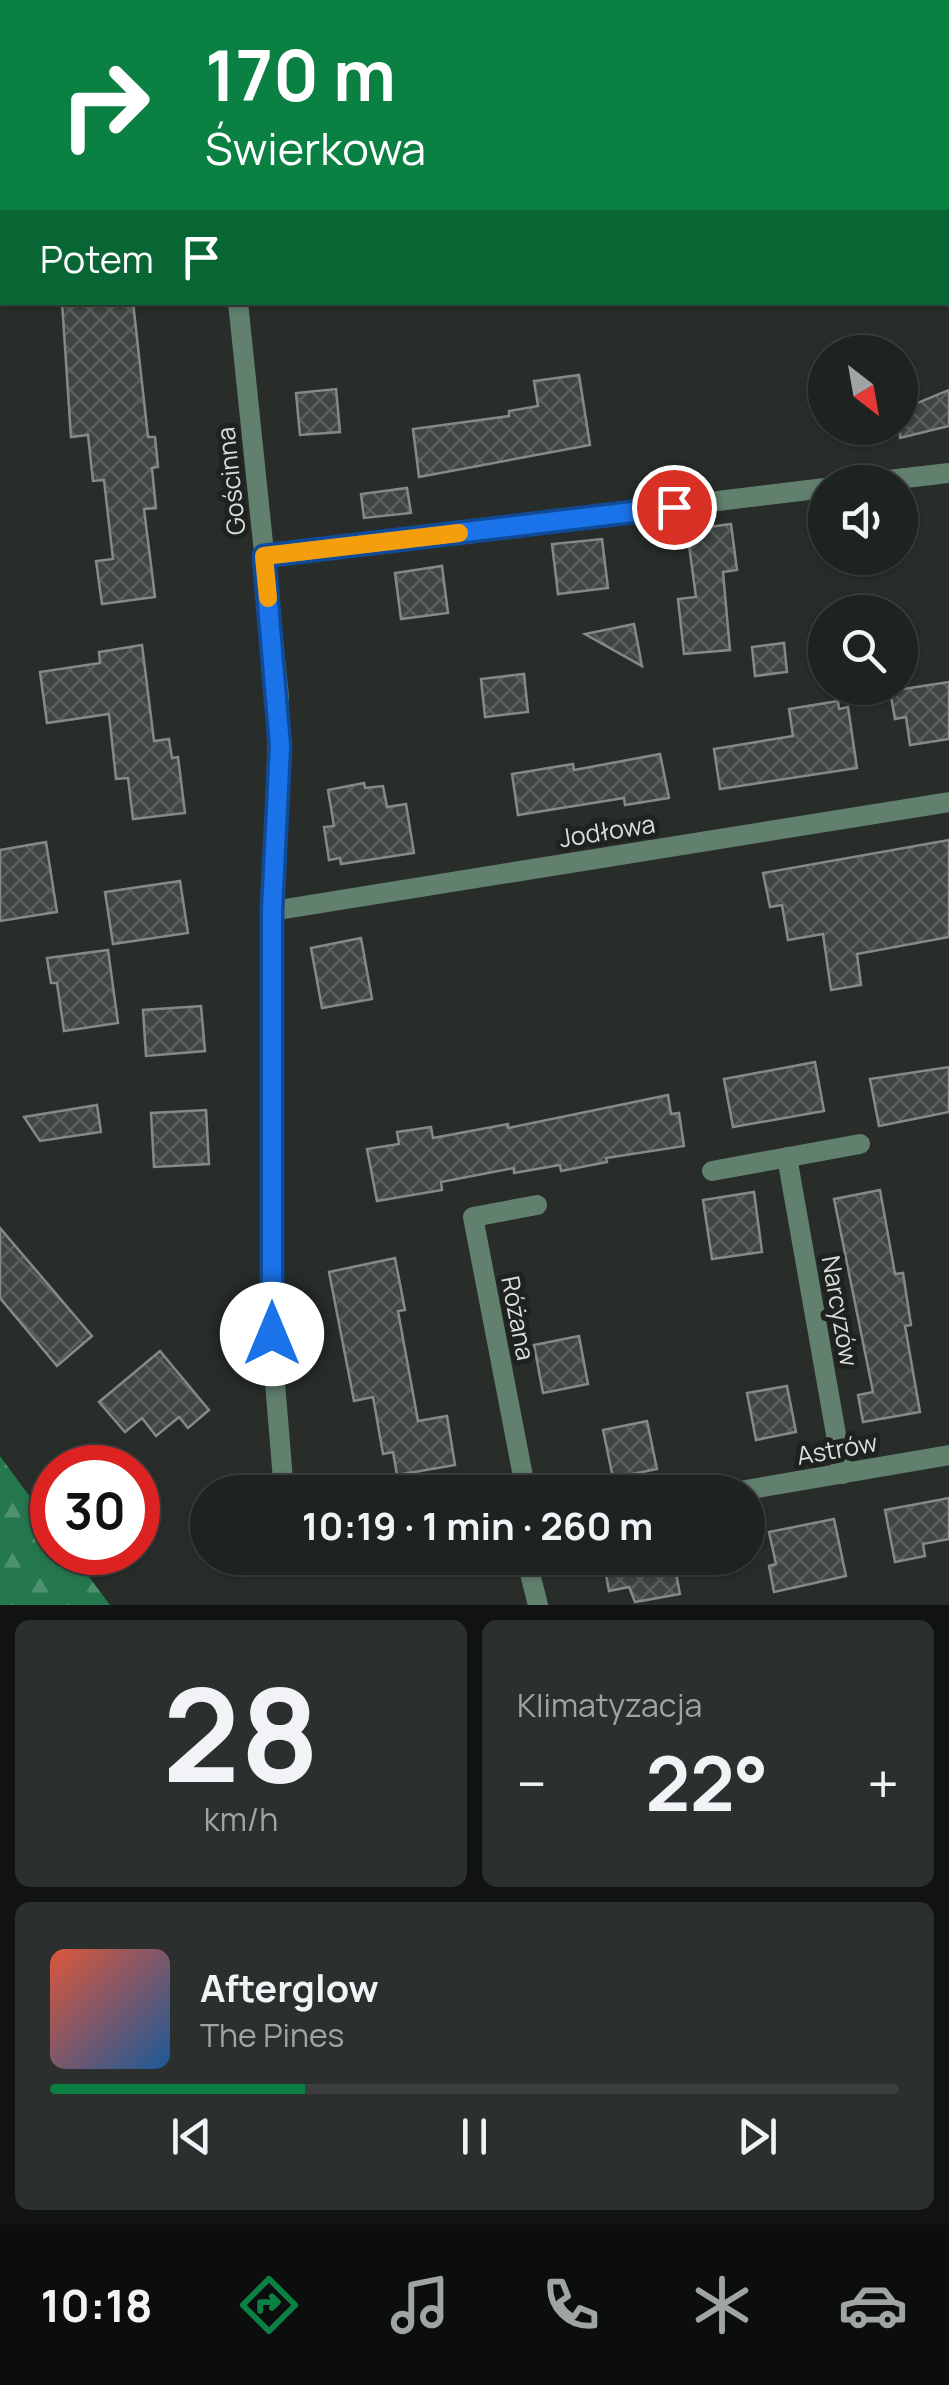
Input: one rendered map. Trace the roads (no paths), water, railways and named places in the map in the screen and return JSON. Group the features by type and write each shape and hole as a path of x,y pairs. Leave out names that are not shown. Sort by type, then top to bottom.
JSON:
{"street":[{"name":"Gościnna","path":"238,305 280,730 272,911 272,1334 283,1475"},
{"path":"918,476 949,472"},
{"path":"264,556 808,490"},
{"name":"Jodłowa","path":"272,911 949,802"},
{"path":"712,1171 860,1144"},
{"name":"Narcyzów","path":"788,1158 843,1474"},
{"name":"Różana","path":"523,1475 473,1217 537,1205"},
{"name":"Astrów","path":"765,1487 949,1456"},
{"path":"530,1575 538,1605"}]}
